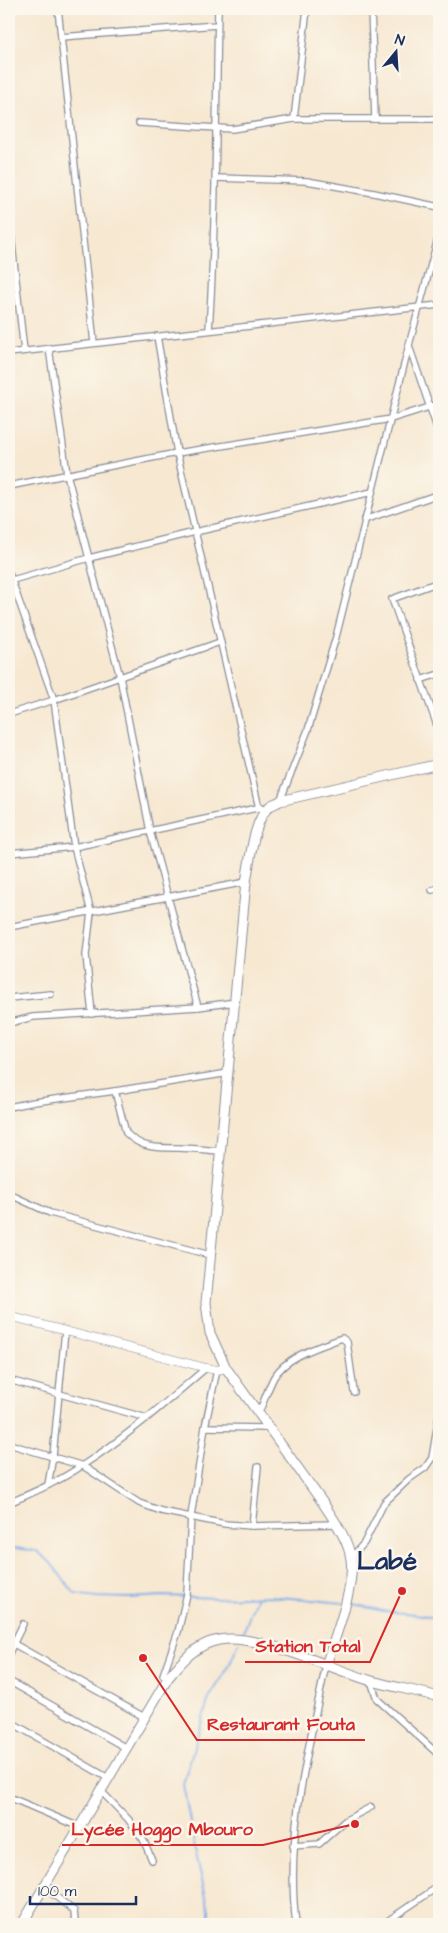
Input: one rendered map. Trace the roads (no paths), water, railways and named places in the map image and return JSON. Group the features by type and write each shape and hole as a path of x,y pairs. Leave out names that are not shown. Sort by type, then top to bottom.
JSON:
{"main road":[{"path":"326,1665 347,1595 351,1558 336,1524 258,1414 221,1369 210,1333 206,1303 246,882 258,824 263,814 270,807 280,801 439,764"},
{"path":"22,1924 168,1678 181,1662 206,1643 220,1639 241,1640 264,1645 371,1681 439,1697"}],"street":[{"path":"58,9 94,343"},
{"path":"209,330 214,263 218,128 218,9"},
{"path":"294,119 307,9"},
{"path":"370,9 375,119"},
{"path":"61,37 217,25"},
{"path":"139,123 182,124 232,129 294,119 439,119"},
{"path":"216,178 307,182 374,193 439,207"},
{"path":"9,217 24,351"},
{"path":"280,801 308,730 336,637 364,520 439,235"},
{"path":"9,353 439,304"},
{"path":"157,336 177,453 259,808"},
{"path":"409,345 439,434"},
{"path":"49,348 67,474 120,677 150,831 198,1007"},
{"path":"9,486 177,453 391,419 439,404"},
{"path":"10,581 89,558 372,492"},
{"path":"364,520 439,494"},
{"path":"9,573 10,581 54,700 74,847 91,912 86,955 92,1014"},
{"path":"439,582 392,598 439,731"},
{"path":"9,714 220,642"},
{"path":"420,680 439,674"},
{"path":"9,853 74,847 270,807"},
{"path":"9,926 246,882"},
{"path":"432,890 439,888"},
{"path":"9,998 51,994"},
{"path":"9,1023 33,1017 198,1007 236,1002"},
{"path":"9,1107 229,1073"},
{"path":"115,1091 126,1133 139,1143 155,1149 177,1148 221,1151"},
{"path":"9,1194 50,1213 210,1255"},
{"path":"9,1316 206,1368 221,1369 205,1427 190,1516 186,1597 171,1656 163,1675 168,1678"},
{"path":"48,1485 53,1456 65,1331"},
{"path":"258,1414 274,1377 282,1368 298,1356 342,1338 347,1342 354,1392"},
{"path":"9,1503 83,1466 147,1418 206,1368"},
{"path":"9,1380 147,1418"},
{"path":"351,1558 364,1543 384,1503 409,1479 425,1468 432,1458 439,1416"},
{"path":"205,1427 268,1428"},
{"path":"9,1444 83,1466 139,1503 161,1511 225,1524 252,1526 336,1524"},
{"path":"252,1526 258,1467"},
{"path":"9,1652 23,1624"},
{"path":"14,1644 144,1717"},
{"path":"296,1924 293,1846 305,1762 326,1665"},
{"path":"9,1681 126,1748"},
{"path":"371,1681 377,1699 439,1755"},
{"path":"9,1721 108,1778"},
{"path":"101,1791 138,1832 152,1860"},
{"path":"9,1796 79,1827"},
{"path":"293,1846 319,1844 346,1820 371,1807"},
{"path":"383,1924 439,1886"},
{"path":"44,1887 74,1911 74,1924"}],"waterway":[{"path":"9,1551 14,1548 37,1551 50,1562 75,1594 128,1598 163,1596 218,1598 270,1596 343,1603"},
{"path":"242,1636 257,1596"},
{"path":"350,1603 383,1611 439,1618"},
{"path":"209,1924 209,1910 183,1784 209,1698 228,1668 239,1643"}],"place":[{"name":"Station Total","path":"402,1591"},
{"name":"Restaurant Fouta","path":"143,1658"},
{"name":"Lycée Hoggo Mbouro","path":"355,1824"}],"district":[{"name":"Labé","path":"387,1561"}]}
